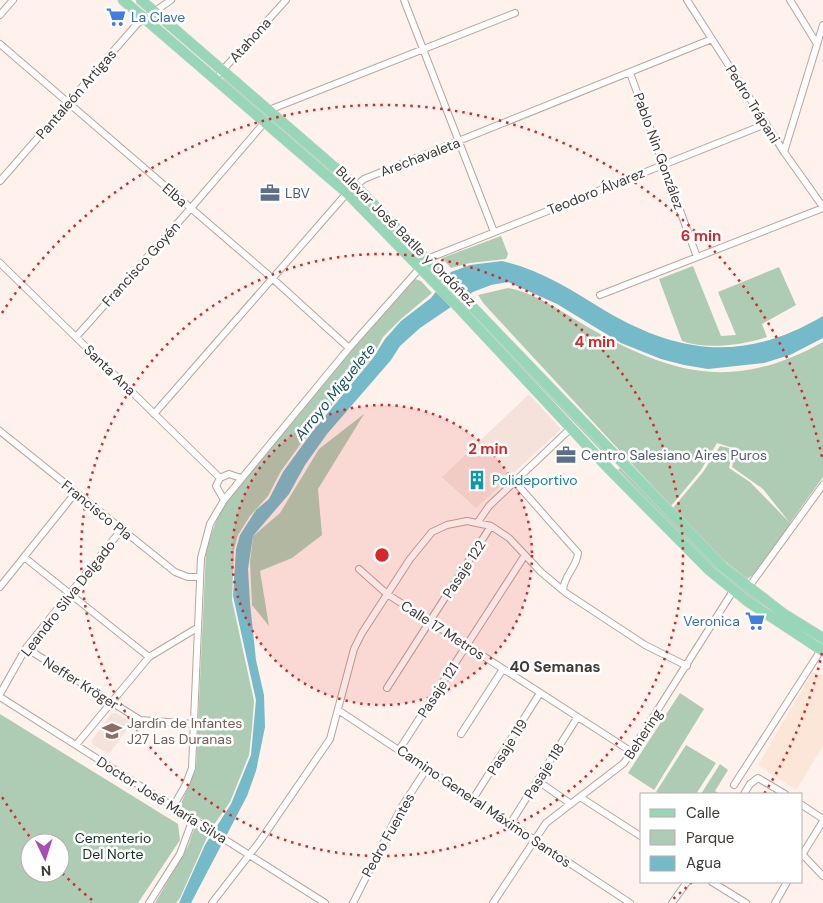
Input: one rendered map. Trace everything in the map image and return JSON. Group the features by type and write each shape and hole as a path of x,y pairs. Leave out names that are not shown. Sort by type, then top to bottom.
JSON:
{"main road":[{"name":"Bulevar José Batlle y Ordóñez","path":"123,0 347,193 460,309 609,469 733,591 822,650"},
{"name":"Bulevar José Batlle y Ordóñez","path":"141,0 355,185 469,302 694,540 748,588 823,638"}],"street":[{"path":"0,15 12,0"},
{"name":"Pantaleón Artigas","path":"0,181 137,24 171,0"},
{"name":"Atahona","path":"214,80 286,0"},
{"path":"404,0 494,232"},
{"name":"Pedro Trápani","path":"687,0 784,152 823,207"},
{"path":"790,0 817,44"},
{"path":"269,110 514,13"},
{"path":"784,152 823,25"},
{"name":"Arechavaleta","path":"154,414 347,193 364,178 712,39"},
{"name":"Elba","path":"0,44 272,278 349,348"},
{"name":"Pablo Nin González","path":"630,73 697,257"},
{"name":"Francisco Goyén","path":"76,337 264,123"},
{"name":"Teodoro Álvarez","path":"427,259 766,124"},
{"path":"600,295 823,207"},
{"name":"Santa Ana","path":"0,263 220,478"},
{"path":"173,807 190,777 200,577 206,535 224,500 241,478 349,348 420,269"},
{"path":"478,522 489,506 571,428"},
{"name":"Francisco Pla","path":"0,431 176,572 188,577 200,577"},
{"path":"609,469 618,460"},
{"path":"224,500 216,486 220,478 229,474 241,478"},
{"path":"515,482 578,553 576,561 566,577 563,590"},
{"path":"748,588 823,486"},
{"path":"0,587 76,492"},
{"path":"212,903 265,833 306,771 320,756 330,739 354,649 362,633 419,546 432,532 457,522 478,522 492,526 509,538 552,582 563,590 645,645 687,666"},
{"name":"Pasaje 122","path":"387,688 492,526"},
{"name":"Leandro Silva Delgado","path":"0,695 26,648 122,529"},
{"name":"Pasaje 121","path":"399,750 525,555"},
{"path":"24,557 149,657"},
{"name":"Calle 17 Metros","path":"359,569 387,594 632,752"},
{"path":"552,582 566,577"},
{"name":"Behering","path":"493,903 546,823 620,767 632,752 733,591"},
{"path":"76,745 149,657 197,628"},
{"name":"Neffer Kröger","path":"26,648 140,720 194,724"},
{"path":"734,785 822,650"},
{"path":"461,734 502,669"},
{"name":"Pasaje 119","path":"473,799 540,693"},
{"name":"Doctor José María Silva","path":"0,695 325,903"},
{"name":"Camino General Máximo Santos","path":"338,710 630,903"},
{"name":"Pasaje 118","path":"510,824 577,718"},
{"name":"Pedro Fuentes","path":"352,903 397,815 427,768"},
{"path":"745,793 750,784 758,778 783,793"},
{"path":"538,781 570,804"},
{"path":"580,797 640,836"},
{"path":"803,806 823,820 803,852"},
{"path":"149,903 180,854 192,819"},
{"path":"803,855 823,876"},
{"path":"672,903 686,883"},
{"path":"714,883 746,903"},
{"path":"775,903 786,883"}],"shaded area":[{"path":"529,394 561,429 476,508 442,477"},
{"path":"813,671 820,675 823,673 823,746 796,790 758,765"},
{"name":"Jardín de Infantes J27 Las Duranas","path":"112,713 116,713 132,723 109,754 92,744 92,740"}],"green space":[{"path":"225,78 343,179 341,181 223,80"},
{"path":"501,236 508,254 506,259 470,263 451,268 442,258"},
{"path":"693,266 721,336 736,335 718,292 779,267 796,305 762,324 767,337 713,346 682,341 659,279"},
{"path":"415,279 421,281 432,293 383,337 372,358 310,431 281,471 268,496 250,516 238,535 234,550 232,600 254,701 252,728 249,755 230,802 213,826 182,807 182,801 196,769 206,549 218,516 227,501 354,348"},
{"path":"508,288 529,294 617,343 646,356 675,366 703,371 731,372 760,367 791,358 823,342 823,477 790,523 763,489 732,467 736,449 717,443 701,470 671,506 484,304 478,295"},
{"path":"464,303 610,457 609,459 462,305"},
{"path":"364,414 318,489 322,535 292,558 260,571 269,626 252,605 250,562 253,536 280,513 319,449"},
{"path":"720,446 733,449 729,468 750,482 791,524 753,575 747,579 717,555 672,509 703,472"},
{"path":"620,468 725,574 769,608 823,643 823,646 749,597 711,566 618,470"},
{"path":"680,693 704,709 654,790 628,773"},
{"name":"Cementerio Del Norte","path":"0,714 178,824 180,840 138,903 0,903"},
{"path":"686,745 716,763 697,793 656,792"},
{"path":"720,764 728,770 715,791 718,793 702,793"},
{"path":"195,826 208,835 180,898 176,903 155,903 188,846"}],"water":[{"path":"502,261 529,269 555,281 632,325 686,344 713,347 739,346 767,341 794,331 823,316 823,338 790,355 764,363 708,369 684,365 661,359 621,343 557,304 508,282 491,285 473,292 420,328 400,346 391,360 327,434 305,465 289,494 253,536 248,569 250,603 256,660 264,695 265,727 256,771 247,796 191,903 179,903 205,845 231,804 251,755 256,700 233,596 236,549 240,535 256,510 269,499 283,472 312,432 401,321 431,298 451,272 470,265"}],"place":[{"name":"La Clave","path":"116,17"},
{"name":"LBV","path":"270,193"},
{"name":"Centro Salesiano Aires Puros","path":"566,455"},
{"name":"Polideportivo","path":"477,480"},
{"name":"Veronica","path":"755,621"},
{"name":"Jardín de Infantes J27 Las Duranas","path":"112,731"}],"district":[{"name":"40 Semanas","path":"555,667"}],"water label":[{"name":"Arroyo Miguelete","path":"335,392"}]}
